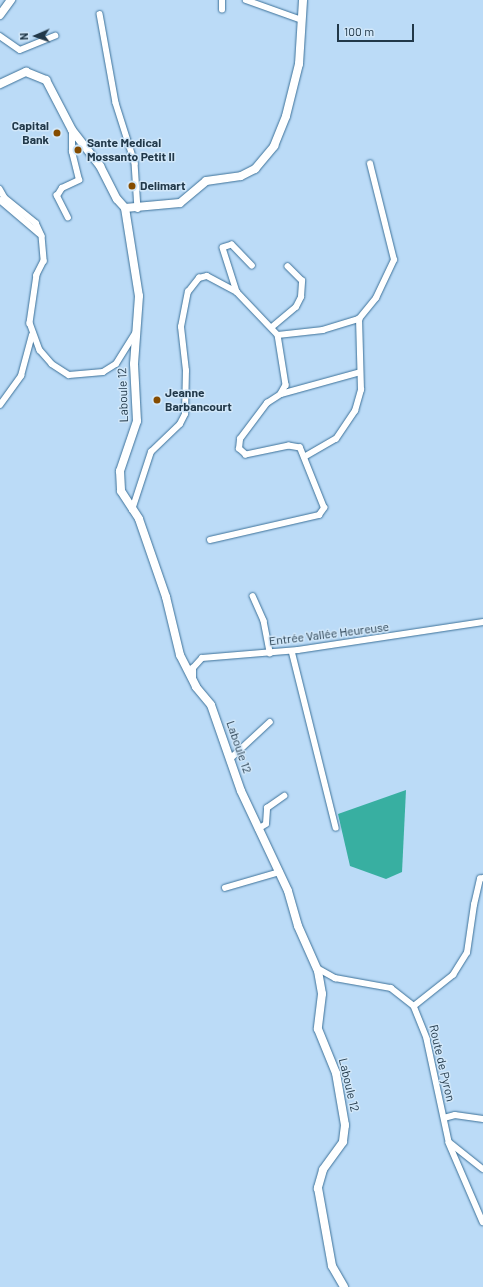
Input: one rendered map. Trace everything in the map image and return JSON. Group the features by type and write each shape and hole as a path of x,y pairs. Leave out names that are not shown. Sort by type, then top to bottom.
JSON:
{"street":[{"path":"0,15 11,0"},
{"path":"222,0 222,10"},
{"path":"246,0 302,20"},
{"path":"0,84 15,75 37,74 53,90 72,130 100,166 116,199 125,208 138,209 180,203 206,181 241,176 263,161 286,116 301,52 303,0"},
{"path":"100,14 116,103 135,163 138,209"},
{"path":"0,36 20,50 55,36"},
{"path":"68,218 58,196 62,188 79,180 72,152 72,130"},
{"path":"278,335 324,330 358,319 376,298 394,260 370,164"},
{"path":"0,189 5,198 36,223 42,236 44,261 37,275 31,310 32,335 21,376 0,405"},
{"path":"0,200 42,236"},
{"name":"Laboule 12","path":"125,208 136,258 138,326 134,364 137,421 119,476 121,491 139,519 166,597 180,655 193,680 211,705 230,759 258,829 280,872 322,983 318,1029 336,1073 345,1125 343,1142 322,1170 318,1188 332,1266 344,1287"},
{"path":"237,292 223,248 232,245 252,266"},
{"path":"272,327 292,311 301,298 302,281 288,267"},
{"path":"132,510 151,452 180,424 185,414 186,371 181,327 188,292 199,278 207,276 237,292 278,335 286,386 281,394"},
{"path":"306,456 336,439 355,411 360,390 357,373 358,319"},
{"path":"32,335 59,371 87,376 116,364 138,326"},
{"path":"210,540 316,518 324,508 306,456 300,448 289,446 246,455 239,449 244,433 267,404 281,394 357,373"},
{"path":"253,596 264,621 270,653"},
{"name":"Entrée Vallée Heureuse","path":"193,680 193,668 202,658 292,651 483,622"},
{"path":"292,651 336,828"},
{"path":"230,759 270,722"},
{"path":"258,829 266,824 267,808 284,796"},
{"path":"225,888 280,872"},
{"path":"317,968 331,976 391,988 414,1006 453,975 467,952 474,905 480,879 483,878"},
{"path":"322,983 331,976"},
{"name":"Route de Pyron","path":"414,1006 427,1039 449,1142 483,1222"},
{"path":"444,1118 455,1115 483,1119"},
{"path":"449,1142 483,1169"}],"shaded area":[{"path":"406,790 402,872 386,879 350,866 338,814"}],"place":[{"name":"Capital Bank","path":"57,133"},
{"name":"Sante Medical Mossanto Petit II","path":"78,150"},
{"name":"Delimart","path":"132,186"},
{"name":"Jeanne Barbancourt","path":"157,400"}]}
